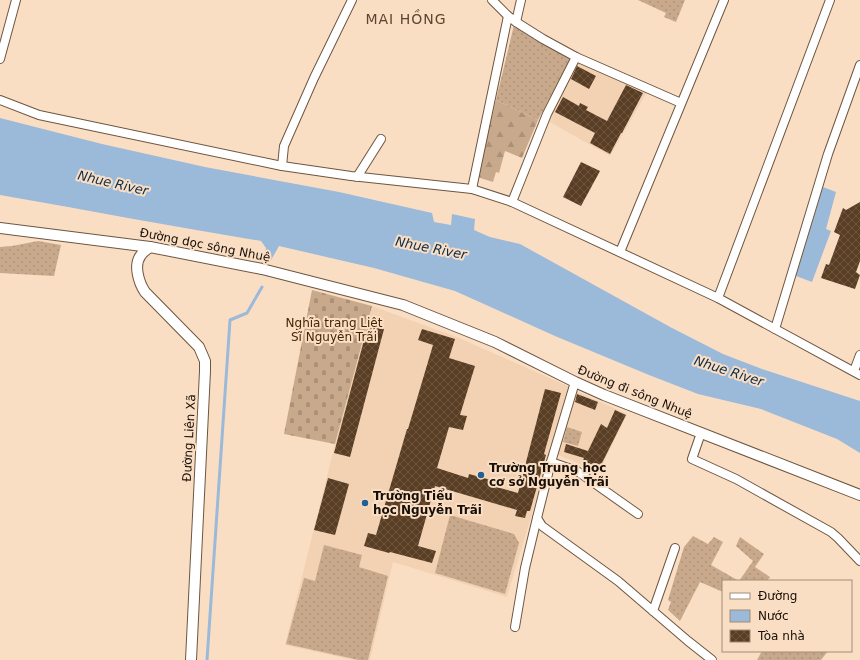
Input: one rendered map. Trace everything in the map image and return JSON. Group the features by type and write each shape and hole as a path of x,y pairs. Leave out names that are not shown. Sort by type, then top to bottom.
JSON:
{"street":[{"path":"0,59 16,0"},
{"path":"282,166 284,146 314,78 352,0"},
{"path":"492,0 516,22 576,57 681,103"},
{"path":"516,22 521,0"},
{"path":"620,252 724,0"},
{"path":"718,298 830,0"},
{"path":"472,189 508,16"},
{"path":"512,202 547,114 576,57"},
{"path":"776,329 828,154 860,65"},
{"path":"0,100 39,115 282,166 472,189 512,202 718,298 857,373 860,355"},
{"path":"357,176 381,139"},
{"name":"Đường dọc sông Nhuệ","path":"0,228 150,247 262,269 403,305"},
{"name":"Đường Liên Xã","path":"150,247 141,254 139,259 139,279 141,285 145,292 200,347 205,361 191,660"},
{"name":"Đường đi sông Nhuệ","path":"403,305 495,342 604,395 860,495"},
{"path":"515,627 525,568 537,518 551,462 575,382"},
{"path":"701,433 692,459 736,479 831,532 860,561"},
{"path":"551,462 577,471 638,514"},
{"path":"537,518 542,526 618,581 712,660"},
{"path":"653,611 675,548"}],"shaded area":[{"path":"578,60 647,92 610,156 548,121"},
{"path":"372,306 457,337 570,387 507,597 393,562 370,660 353,660 285,645 335,444"},
{"path":"576,391 627,414 599,472 558,455"}],"green space":[{"path":"638,0 685,0 676,22 664,17 666,13"},
{"path":"514,25 571,57 538,120 496,100"},
{"path":"496,100 538,120 522,158 505,151 499,173 496,172 493,182 477,177"},
{"path":"38,241 61,245 54,276 0,273 0,247"},
{"name":"Nghĩa trang Liệt Sĩ Nguyễn Trãi","path":"312,290 372,306 335,444 284,434"},
{"path":"567,427 582,432 578,446 563,442"},
{"path":"450,515 514,534 519,543 505,594 435,573"},
{"path":"693,536 708,544 714,537 723,542 711,565 737,580 722,580 722,592 700,582 680,621 668,610 671,602 668,600 684,547"},
{"path":"740,537 764,554 755,567 770,577 768,580 740,580 753,561 736,546"},
{"path":"324,545 362,555 359,567 388,576 368,660 359,660 286,644 304,578 315,581"},
{"path":"761,652 827,652 821,660 757,660"}],"water":[{"name":"Nhue River","path":"0,118 102,144 205,167 339,192 432,213 434,222 451,225 452,214 475,219 474,230 490,237 520,244 672,328 723,354 762,369 860,401 860,453 837,439 761,409 698,394 649,375 555,336 455,291 374,268 279,246 270,262 264,260 266,248 261,241 0,195"},
{"path":"823,187 836,192 826,229 831,231 812,282 796,276"}],"building":[{"path":"577,66 596,76 589,89 571,79"},
{"path":"626,85 643,93 610,154 590,143 595,133 555,112 563,97 579,106 580,103 588,107 586,110 607,121"},
{"path":"581,162 600,171 581,206 563,197"},
{"path":"860,202 860,261 856,272 860,275 855,289 821,278 826,264 829,265 840,235 834,232 843,208 846,210"},
{"path":"368,325 384,329 350,457 334,453"},
{"path":"422,329 455,339 449,358 475,366 460,415 467,416 463,430 449,427 437,468 468,478 469,474 491,480 489,485 518,493 545,389 561,393 544,454 546,455 530,511 527,511 525,518 515,516 517,510 435,486 418,546 436,551 432,563 364,546 368,533 376,535 433,345 418,340"},
{"path":"577,394 598,402 595,410 575,402"},
{"path":"615,410 626,415 598,471 582,463 584,458 564,452 566,444 588,451 601,424 607,428"},
{"path":"328,478 349,484 335,535 314,530"}],"waterway":[{"path":"207,660 230,320 247,313 262,287"}],"place":[{"name":"Trường Trung học cơ sở Nguyễn Trãi","path":"481,475"},
{"name":"Trường Tiểu học Nguyễn Trãi","path":"365,503"}],"district":[{"name":"MAI HỒNG","path":"406,19"}]}
